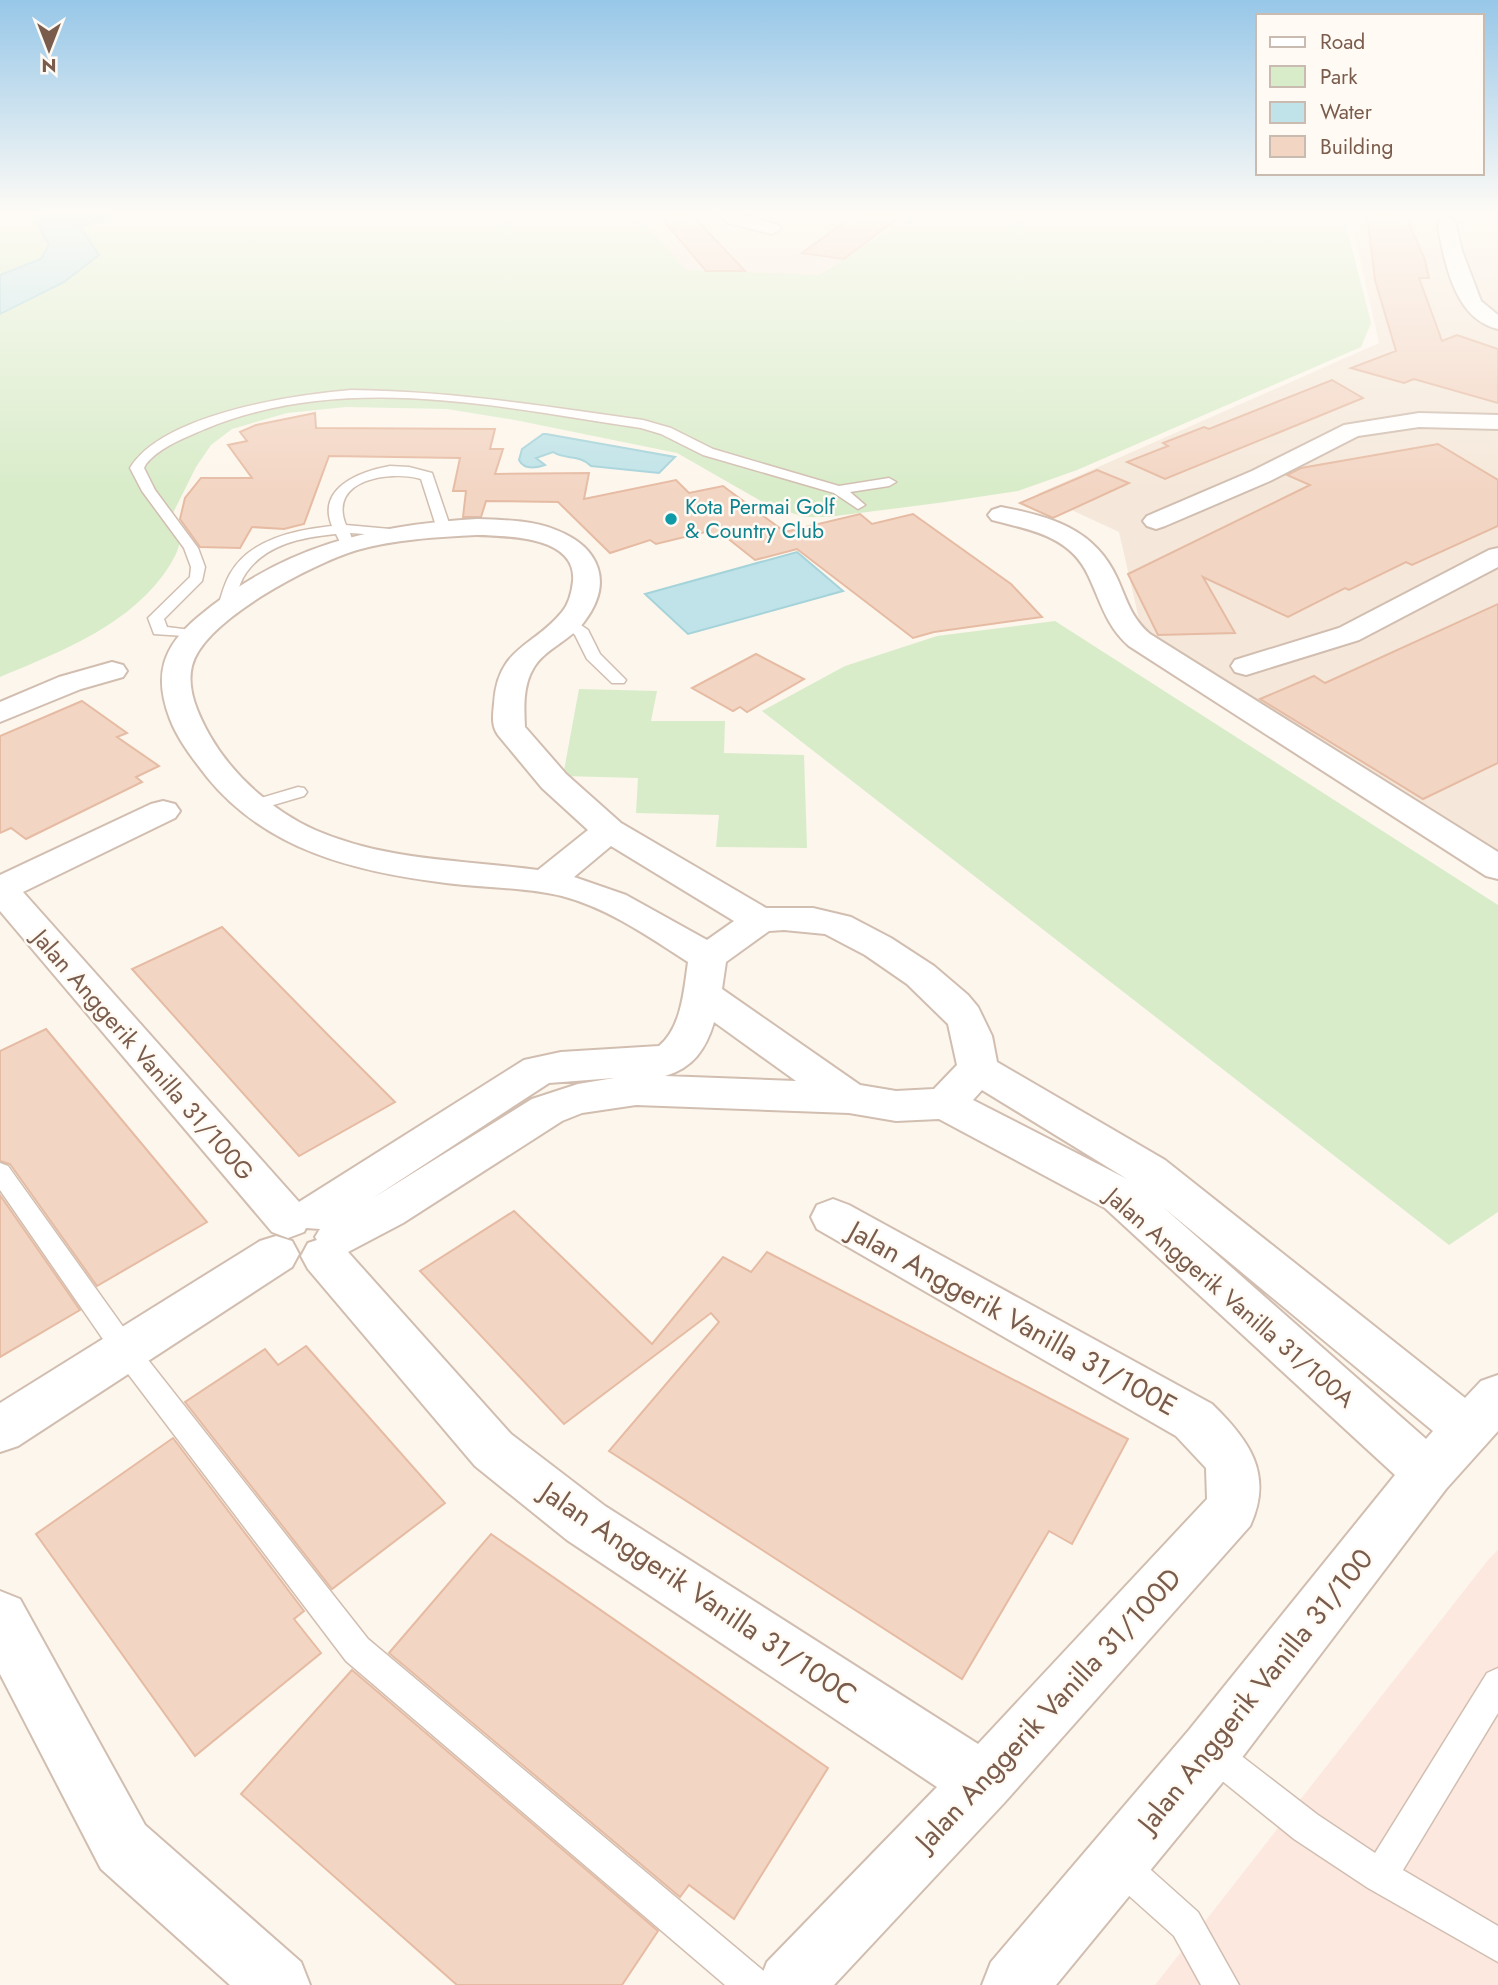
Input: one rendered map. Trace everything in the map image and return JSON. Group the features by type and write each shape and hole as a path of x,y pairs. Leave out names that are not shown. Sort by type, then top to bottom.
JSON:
{"street":[{"path":"1474,307 1498,323"},
{"path":"1156,521 1261,476 1352,430 1419,420 1498,422"},
{"path":"1001,515 1047,525 1076,540 1101,573 1123,623 1146,646 1206,681 1498,869"},
{"path":"308,1236 387,1211 547,1110 601,1094 636,1090 849,1098 896,1106 945,1104 978,1069 976,1041 963,1015 915,972 859,934 822,921 784,918 760,920 610,830 554,781 509,728 509,694 518,668 530,654 570,623 582,602 587,578 585,565 577,554 544,532 508,527 343,536 269,579 193,634 177,664 177,692 187,725 209,758 253,806 282,825 332,849 382,863 432,871 545,882 579,889 637,913 849,1098"},
{"path":"1247,666 1349,634 1498,556"},
{"path":"0,713 70,683 112,671"},
{"path":"0,889 163,811"},
{"path":"545,882 610,830"},
{"name":"Jalan Anggerik Vanilla 31/100G","path":"0,889 99,1006 308,1236"},
{"path":"0,1430 308,1236 448,1126 538,1070 561,1066 664,1062 679,1055 689,1040 705,975 760,920"},
{"name":"Jalan Anggerik Vanilla 31/100A","path":"978,1069 1150,1172 1482,1413"},
{"name":"Jalan Anggerik Vanilla 31/100A","path":"945,1104 1121,1196 1428,1473"},
{"path":"448,1126 479,1153"},
{"name":"Jalan Anggerik Vanilla 31/100E","path":"833,1217 1194,1420"},
{"name":"Jalan Anggerik Vanilla 31/100C","path":"308,1236 493,1450 586,1523 983,1782"},
{"name":"Jalan Anggerik Vanilla 31/100","path":"1014,1985 1210,1751 1428,1473 1482,1413"},
{"name":"Jalan Anggerik Vanilla 31/100D","path":"790,1985 983,1782 1232,1509 1236,1482 1228,1453 1194,1420"},
{"path":"0,1618 123,1847 278,1985"}],"lane":[{"path":"193,634 160,631 156,625 156,618 197,578 198,567 191,548 149,491 136,468 165,443 198,425 276,400 326,394 426,397 643,424 666,430 708,452 839,490 858,505"},
{"path":"343,536 336,519 340,496 355,480 368,472 394,470 427,476 444,529"},
{"path":"839,490 889,482"},
{"path":"570,623 582,633 593,656 618,680"},
{"path":"253,806 298,792"},
{"path":"0,1172 125,1350 357,1650 751,1985"},
{"path":"1380,1876 1498,1684"},
{"path":"1210,1751 1306,1827 1380,1876 1498,1945"},
{"path":"1116,1862 1186,1924 1221,1985"}],"shaded area":[{"path":"1371,307 1498,307 1498,852 1143,637 1119,532 1037,494 1379,343"},
{"path":"1498,1550 1498,1985 1155,1985 1488,1560"}],"green space":[{"path":"0,307 1367,307 1371,323 1361,347 1077,470 1018,491 828,517 804,517 768,505 677,453 515,420 447,409 346,407 287,413 232,429 211,445 196,467 172,515 180,532 176,555 155,586 137,604 116,620 71,646 0,677"},
{"path":"1055,621 1498,905 1498,1212 1449,1245 762,711 845,666 937,636"},
{"path":"579,689 657,691 651,721 725,721 724,753 804,755 807,848 716,847 719,815 636,813 638,778 563,776"}],"water":[{"path":"0,307 15,307 0,314"},
{"path":"543,434 675,457 659,473 591,466 582,460 553,452 536,458 545,465 527,467 519,460 522,449"},
{"path":"797,552 843,591 688,634 645,594"}],"building":[{"path":"1383,307 1429,307 1442,341 1457,335 1498,349 1498,403 1414,379 1404,383 1351,368 1396,351"},
{"path":"1332,380 1363,398 1165,479 1127,462 1168,446 1163,443 1204,427 1209,429"},
{"path":"315,413 316,428 495,429 490,449 503,449 495,474 589,473 584,499 676,480 689,493 723,486 785,532 860,514 872,524 913,514 1011,584 1042,617 934,632 913,638 797,549 755,560 726,537 715,538 705,532 656,544 650,540 610,553 558,502 486,501 481,517 463,517 466,491 453,491 460,458 329,456 304,524 284,529 252,527 240,548 200,547 180,519 185,498 201,478 252,478 228,445 247,441 240,432 256,425"},
{"path":"1438,444 1498,480 1498,526 1412,565 1406,562 1349,590 1345,588 1288,617 1203,577 1235,633 1158,635 1128,574 1310,485 1287,475 1301,468"},
{"path":"1097,470 1129,483 1053,518 1020,503"},
{"path":"1498,604 1498,763 1423,799 1260,699 1314,676 1325,683"},
{"path":"756,654 804,679 747,712 740,707 733,711 692,688"},
{"path":"82,701 127,733 117,737 159,766 136,777 142,782 26,839 11,828 0,833 0,736"},
{"path":"222,927 395,1102 299,1156 132,969"},
{"path":"46,1029 207,1222 97,1286 10,1164 0,1161 0,1051"},
{"path":"0,1195 80,1310 0,1357"},
{"path":"514,1211 652,1344 723,1257 751,1272 767,1252 1128,1439 1072,1544 1049,1531 962,1679 609,1451 719,1322 711,1313 564,1424 420,1271"},
{"path":"306,1346 445,1503 332,1589 185,1402 265,1349 278,1365"},
{"path":"173,1438 304,1611 294,1619 321,1653 195,1756 36,1534"},
{"path":"491,1534 828,1768 734,1919 689,1885 680,1897 389,1653"},
{"path":"352,1670 658,1931 622,1985 457,1985 241,1794"}],"place":[{"name":"Kota Permai Golf & Country Club","path":"671,519"}]}
